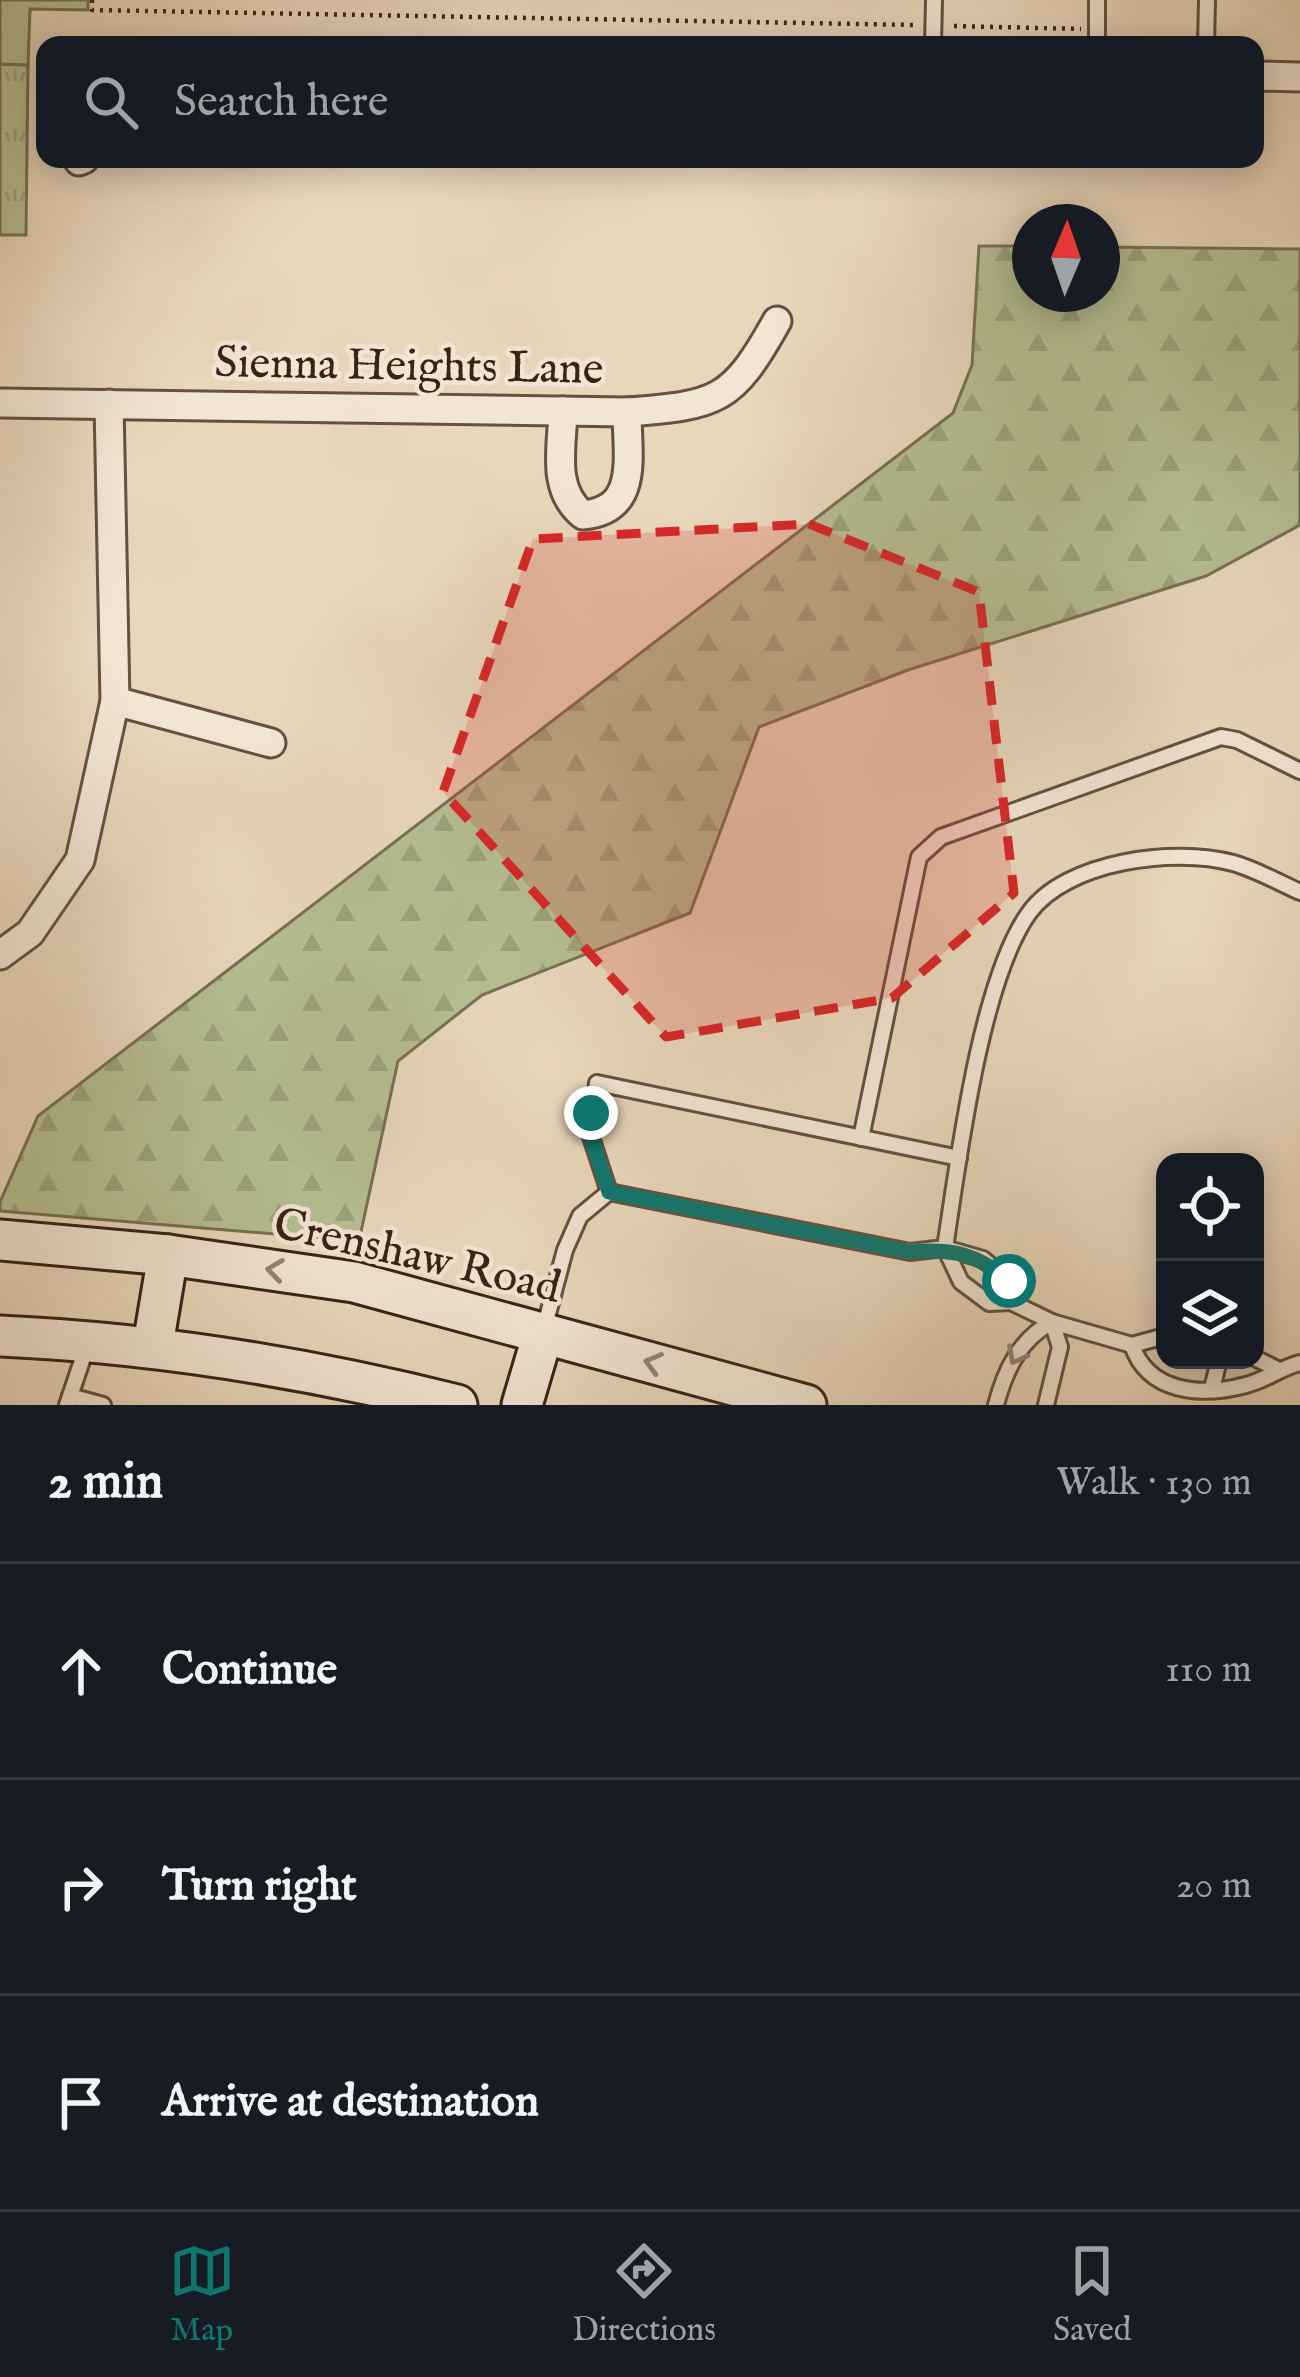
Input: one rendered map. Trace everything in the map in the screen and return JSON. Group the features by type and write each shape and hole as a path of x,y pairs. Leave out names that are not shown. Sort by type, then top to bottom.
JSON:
{"main road":[{"name":"Crenshaw Road","path":"0,1240 168,1255 354,1282 806,1405"},
{"path":"153,1346 168,1255"},
{"path":"522,1405 543,1334"},
{"path":"0,1336 153,1346 457,1405"}],"street":[{"path":"1264,76 1300,77"},
{"name":"Sienna Heights Lane","path":"0,403 627,412 686,407 724,394 750,370 777,321"},
{"path":"0,955 30,934 80,860 116,701 109,404"},
{"path":"563,411 560,483 572,506 583,515 604,513 618,502 626,480 627,412"},
{"path":"116,701 271,742"}],"lane":[{"path":"933,36 934,0"},
{"path":"1097,0 1097,36"},
{"path":"1206,36 1207,0"},
{"path":"860,1138 919,857 925,849 941,837 1221,737 1300,771"},
{"path":"1156,1338 1132,1345 1052,1322 1011,1302 989,1303 962,1282 945,1248 986,1024 1007,956 1030,911 1074,876 1127,861 1232,863 1300,892"},
{"path":"609,1192 590,1134 597,1083 959,1158"},
{"path":"609,1192 910,1252 945,1248 983,1259 1009,1281 1011,1302"},
{"path":"543,1334 580,1216 609,1192"},
{"path":"996,1405 1001,1385 1028,1335 1052,1322"},
{"path":"1046,1405 1060,1347 1052,1322"},
{"path":"89,1342 68,1400 103,1405"},
{"path":"1132,1345 1138,1363 1156,1381 1180,1389 1243,1387 1300,1363"},
{"path":"1264,1362 1277,1369"},
{"path":"1212,1389 1217,1369"}],"path":[{"path":"92,0 92,10 933,25 1083,36"}],"highlighted area":[{"path":"809,524 979,592 1014,893 892,998 666,1037 443,792 533,539"}],"green space":[{"path":"0,0 88,0 88,10 30,9 28,65 0,64"},
{"path":"0,64 28,65 26,235 0,235"},
{"path":"979,246 1012,246 1012,312 1120,312 1120,247 1300,249 1300,525 1206,576 908,670 759,727 690,913 482,995 398,1061 359,1241 0,1211 38,1116 953,413 972,365"}],"route":[{"path":"591,1113 590,1134 609,1192 910,1252 945,1248 983,1259 1009,1281"}]}
